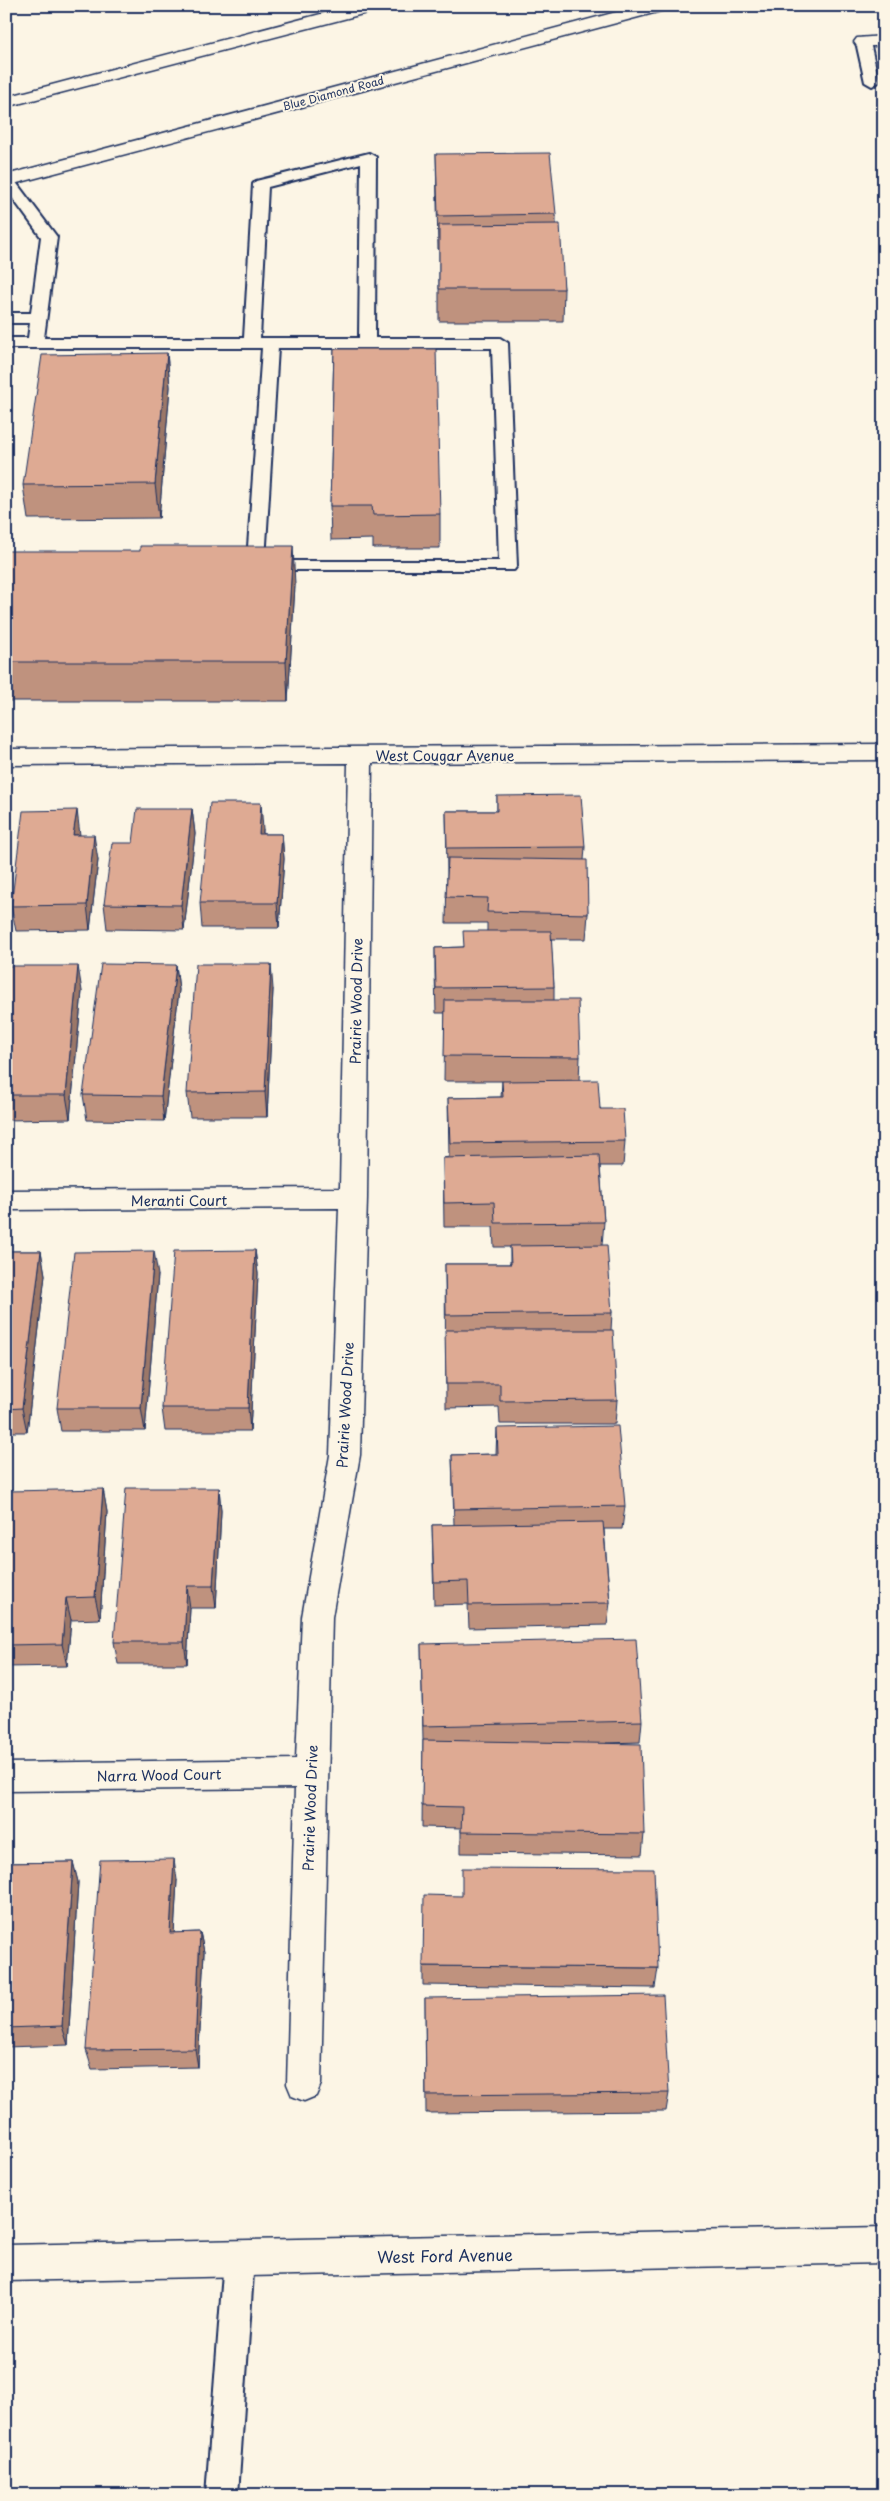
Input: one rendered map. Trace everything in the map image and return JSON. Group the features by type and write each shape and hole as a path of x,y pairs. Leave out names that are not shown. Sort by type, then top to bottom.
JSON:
{"main road":[{"path":"6,102 372,6"},
{"name":"Blue Diamond Road","path":"7,180 659,6"},
{"path":"863,42 884,41"},
{"name":"West Cougar Avenue","path":"6,757 884,752"},
{"name":"Prairie Wood Drive","path":"304,2084 311,1773 317,1617 345,1455 353,1198 360,755"},
{"name":"Meranti Court","path":"6,1200 353,1198"},
{"name":"Narra Wood Court","path":"6,1777 311,1773"},
{"name":"West Ford Avenue","path":"6,2263 884,2244"}],"lane":[{"path":"863,42 872,82"},
{"path":"252,343 261,184 369,158 368,343"},
{"path":"7,180 49,237 35,343"},
{"path":"6,318 38,318"},
{"path":"6,343 500,343 508,566 227,566"},
{"path":"256,566 270,343"},
{"path":"222,2495 239,2259"}],"building":[{"path":"550,153 556,214 438,216 436,154"},
{"path":"560,224 564,289 439,289 439,225"},
{"path":"334,349 436,349 440,514 373,515 372,506 330,506"},
{"path":"167,353 155,484 23,485 42,355"},
{"path":"140,546 293,546 286,662 6,662 7,551 140,551"},
{"path":"581,795 585,847 447,848 446,811 497,811 497,796"},
{"path":"210,803 261,803 259,834 282,834 277,903 200,903"},
{"path":"137,809 192,809 181,905 104,904 112,843 133,843"},
{"path":"77,810 73,835 94,835 87,905 11,906 23,811"},
{"path":"448,858 587,860 588,914 487,912 488,898 446,897"},
{"path":"463,931 551,931 554,987 436,988 435,948 464,947"},
{"path":"101,964 176,965 161,1096 83,1095"},
{"path":"196,964 271,964 265,1092 187,1093"},
{"path":"9,966 78,966 66,1095 6,1095 6,984"},
{"path":"445,1000 578,1000 580,1057 444,1056"},
{"path":"598,1080 600,1109 623,1109 625,1141 450,1143 448,1098 503,1097 502,1081"},
{"path":"599,1155 604,1222 495,1223 494,1202 444,1203 443,1158"},
{"path":"607,1245 612,1313 446,1315 445,1264 511,1264 510,1246"},
{"path":"255,1250 248,1408 162,1408 174,1251"},
{"path":"6,1251 41,1251 22,1408 6,1409"},
{"path":"154,1251 141,1408 57,1408 74,1252"},
{"path":"445,1330 613,1330 617,1400 500,1401 500,1384 446,1384"},
{"path":"618,1426 625,1506 454,1509 452,1455 498,1454 497,1428"},
{"path":"126,1488 219,1488 213,1586 187,1586 184,1642 114,1642"},
{"path":"103,1489 95,1597 66,1598 62,1644 6,1645 6,1523 10,1491"},
{"path":"603,1522 610,1603 469,1605 468,1581 434,1582 432,1525"},
{"path":"636,1639 642,1721 423,1726 421,1644"},
{"path":"423,1740 641,1744 644,1834 461,1832 462,1807 422,1806"},
{"path":"174,1859 170,1933 200,1932 195,2049 86,2050 100,1860"},
{"path":"73,1862 62,2026 6,2028 6,1863"},
{"path":"462,1868 654,1869 658,1968 423,1966 424,1895 462,1896"},
{"path":"663,1995 669,2093 426,2095 425,1998"}]}
